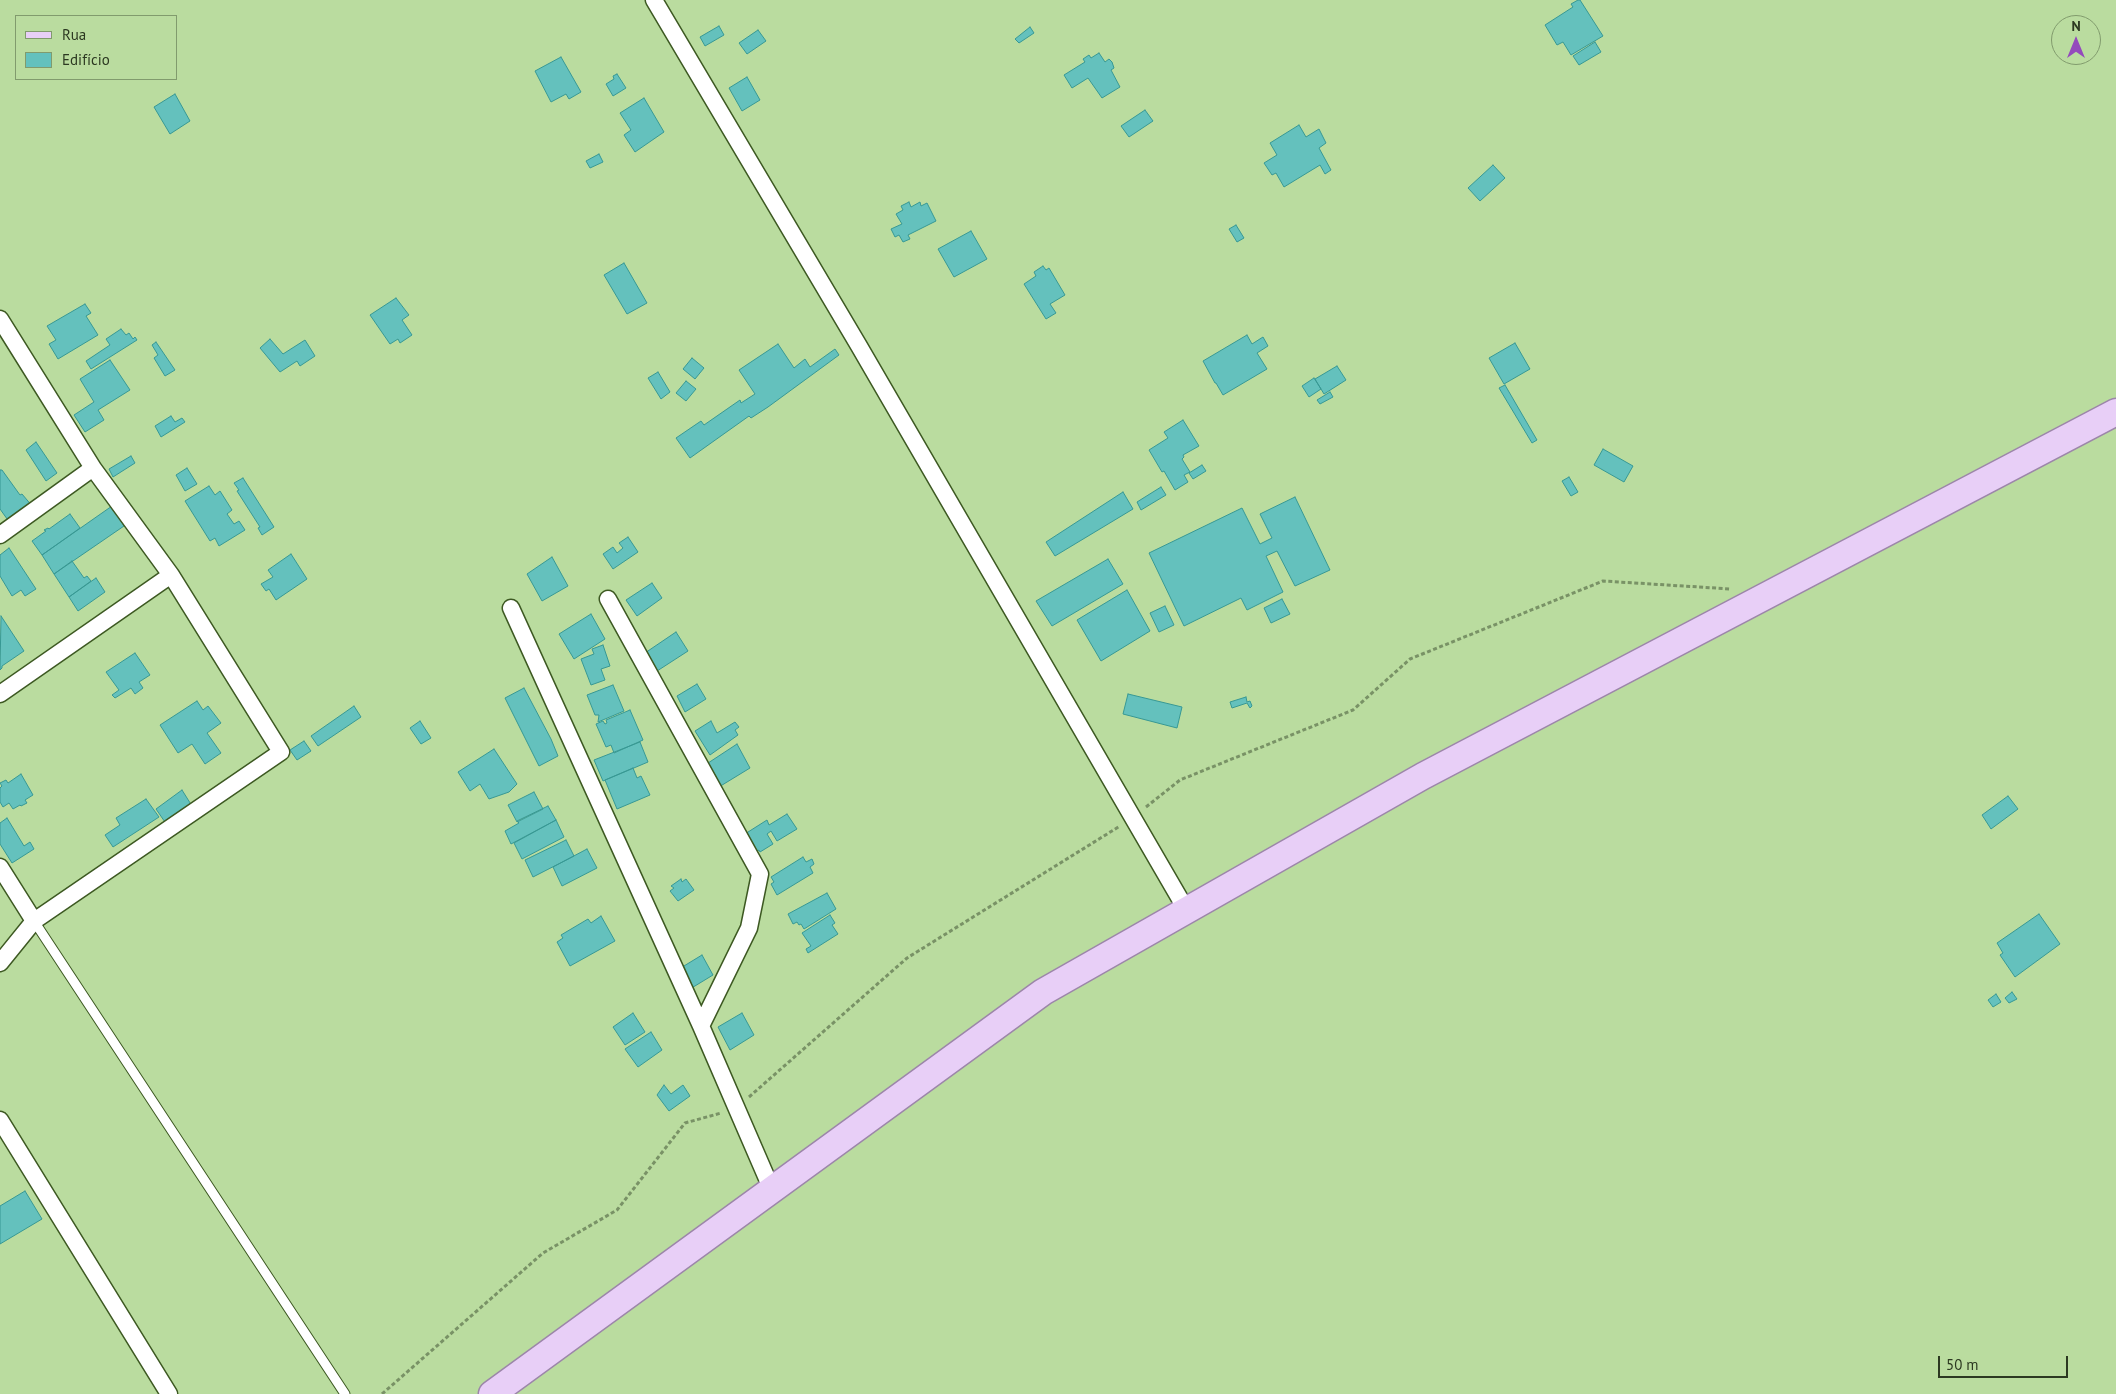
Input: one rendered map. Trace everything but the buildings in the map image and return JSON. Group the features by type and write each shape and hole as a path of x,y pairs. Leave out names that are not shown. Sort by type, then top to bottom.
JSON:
{"main road":[{"path":"501,1391 1043,992 1422,776 2116,412"}],"street":[{"path":"654,0 859,346 1186,911"},
{"path":"0,319 93,468 171,575 281,752 34,921 0,963"},
{"path":"0,535 93,468"},
{"path":"0,694 171,575"},
{"path":"608,599 760,874 749,928 701,1026"},
{"path":"511,608 701,1026 772,1190"},
{"path":"0,867 34,921"},
{"path":"0,1120 168,1394"}],"lane":[{"path":"34,921 345,1394"}],"path":[{"path":"382,1394 543,1253 616,1210 685,1123 737,1108 907,958 1132,818 1180,780 1353,710 1410,659 1602,581 1736,589"}]}
